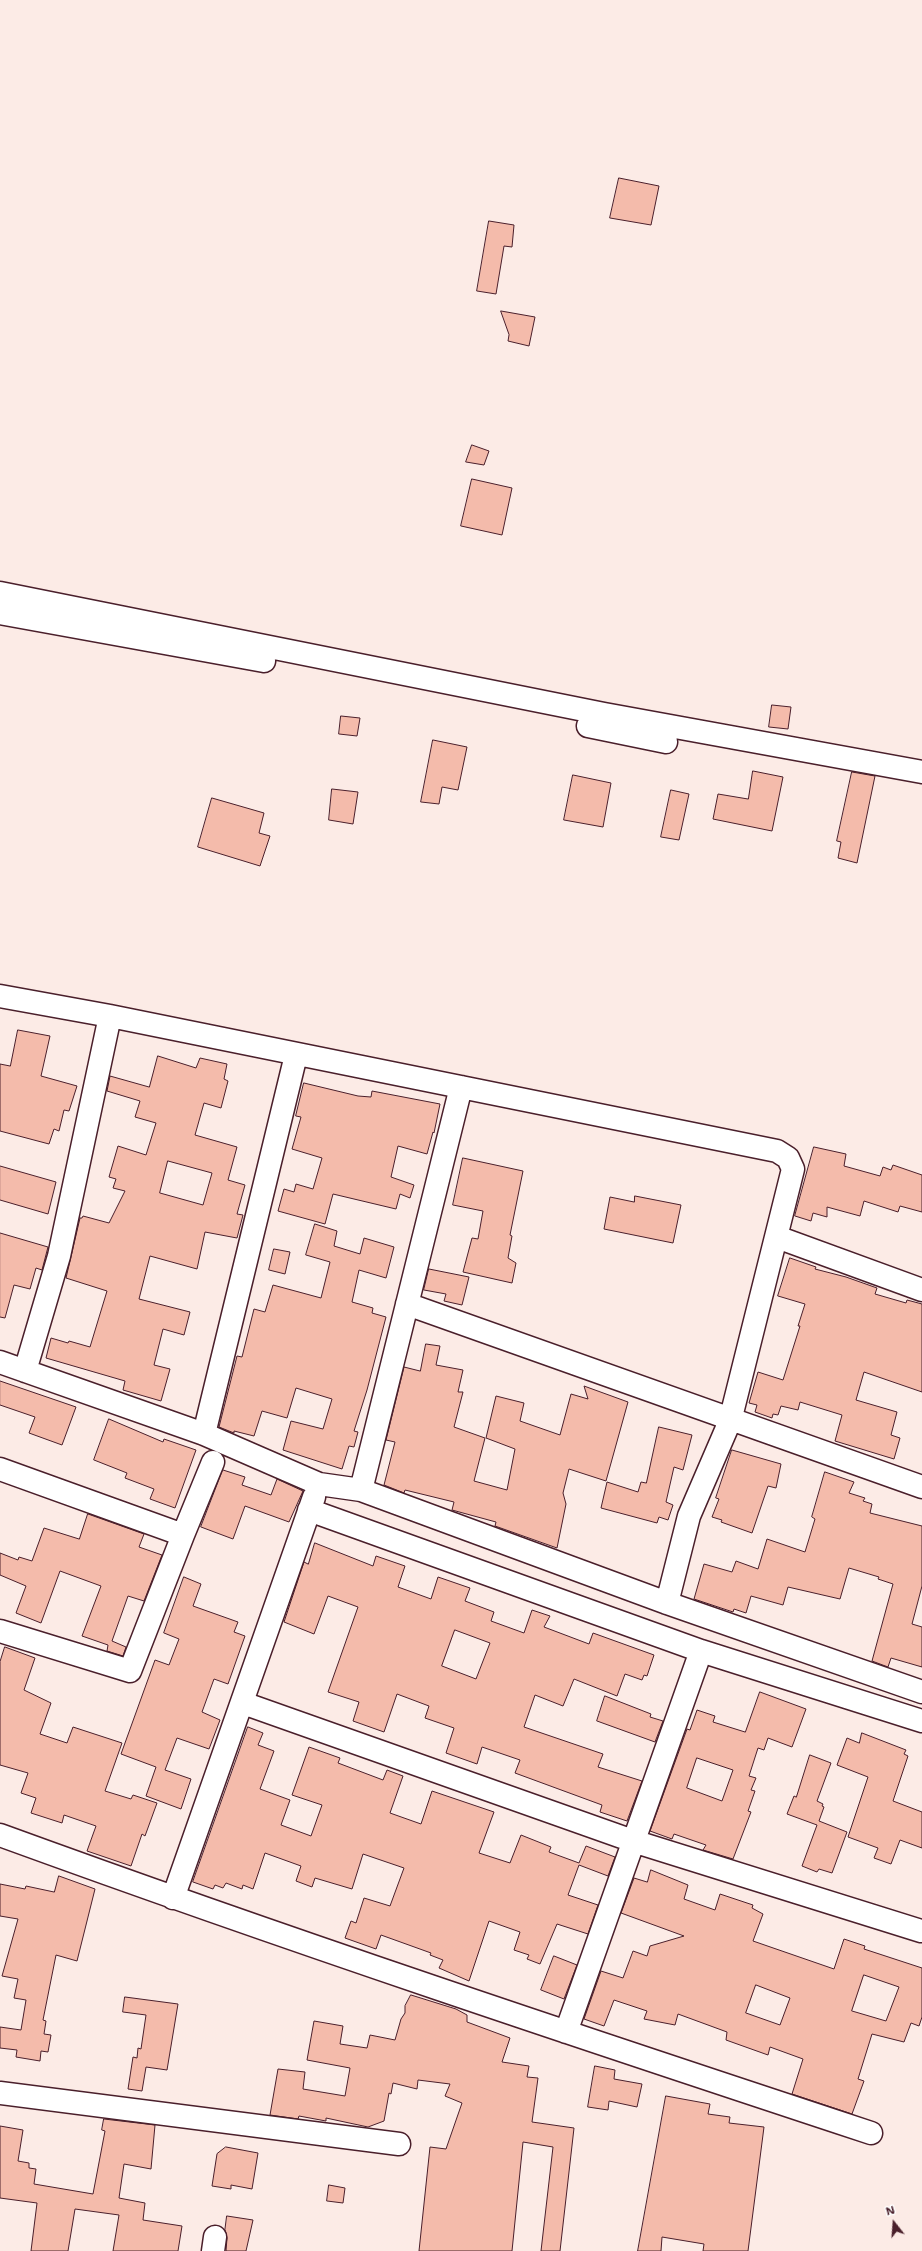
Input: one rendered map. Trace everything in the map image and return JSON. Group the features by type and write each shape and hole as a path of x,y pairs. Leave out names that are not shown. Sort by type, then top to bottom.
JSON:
{"street":[{"path":"0,594 604,714 922,772"},
{"path":"0,613 379,682 666,742"},
{"path":"0,996 110,1016 296,1055 777,1151 788,1158 793,1169 730,1420 689,1516 667,1603"},
{"path":"25,1371 59,1256 110,1016"},
{"path":"204,1434 296,1055"},
{"path":"361,1490 461,1087"},
{"path":"777,1237 922,1290"},
{"path":"407,1304 922,1487"},
{"path":"0,1362 204,1434 319,1484 361,1490 667,1603 922,1692"},
{"path":"0,1631 130,1671 213,1462"},
{"path":"0,1469 183,1535"},
{"path":"173,1898 319,1484"},
{"path":"309,1510 701,1651 922,1721"},
{"path":"566,2032 701,1651"},
{"path":"243,1703 633,1842 921,1931"},
{"path":"0,1835 173,1898 566,2032 871,2133"},
{"path":"0,2093 399,2144"}],"building":[{"path":"619,178 659,186 651,225 610,218"},
{"path":"489,221 514,225 512,247 504,246 496,294 477,291"},
{"path":"501,311 535,317 529,346 508,341 509,335"},
{"path":"472,445 489,451 484,465 466,462"},
{"path":"472,479 512,488 502,535 461,526"},
{"path":"772,705 791,707 788,729 769,727"},
{"path":"341,716 360,718 357,736 339,734"},
{"path":"433,740 467,747 458,790 442,787 439,804 421,802"},
{"path":"753,771 783,777 772,831 713,819 718,794 748,799"},
{"path":"852,772 875,776 857,863 838,858 841,842 837,841"},
{"path":"573,775 611,783 603,827 564,820"},
{"path":"332,789 358,792 353,824 329,820"},
{"path":"671,790 689,794 679,840 661,837"},
{"path":"212,798 264,813 259,833 270,836 260,866 198,847"},
{"path":"18,1030 50,1036 41,1076 77,1086 69,1111 64,1110 59,1131 54,1129 49,1144 0,1131 0,1064 10,1066"},
{"path":"158,1056 196,1068 200,1058 227,1064 224,1079 228,1081 221,1108 204,1103 195,1135 237,1147 228,1180 245,1185 237,1214 243,1215 237,1238 205,1232 197,1269 150,1256 139,1299 190,1312 184,1335 163,1329 154,1365 170,1369 161,1401 123,1390 125,1381 46,1358 51,1338 90,1347 107,1291 66,1278 80,1218 83,1216 109,1223 125,1191 113,1188 116,1179 109,1177 118,1146 146,1155 156,1123 135,1117 140,1101 107,1091 110,1076 149,1087","holes":["168,1161 212,1173 203,1205 160,1193"]},
{"path":"304,1083 358,1096 371,1097 372,1091 440,1104 434,1133 433,1132 427,1154 398,1146 391,1177 414,1185 410,1198 400,1194 396,1209 333,1194 325,1224 278,1211 284,1189 294,1192 296,1184 313,1189 322,1158 292,1149 301,1117 296,1116"},
{"path":"814,1147 846,1154 844,1166 880,1176 883,1167 891,1170 893,1165 922,1175 922,1212 900,1206 898,1212 864,1201 860,1216 827,1207 827,1217 813,1213 811,1221 795,1216"},
{"path":"463,1158 523,1171 510,1235 512,1236 508,1258 516,1263 512,1283 463,1272 472,1238 478,1239 483,1211 453,1205"},
{"path":"0,1166 56,1182 48,1214 0,1200"},
{"path":"635,1196 681,1205 673,1243 604,1229 610,1197 634,1202"},
{"path":"315,1224 337,1231 334,1246 360,1254 364,1238 394,1247 386,1278 359,1270 352,1302 373,1308 372,1313 386,1317 367,1390 354,1431 358,1432 354,1447 349,1446 342,1469 283,1450 291,1421 323,1429 332,1399 296,1388 287,1418 262,1411 254,1436 234,1431 234,1433 219,1427 237,1356 242,1357 254,1309 265,1312 273,1285 321,1298 330,1262 306,1255"},
{"path":"0,1233 48,1247 42,1270 36,1268 30,1289 14,1285 5,1318 0,1317"},
{"path":"274,1249 290,1252 285,1274 269,1270"},
{"path":"790,1258 816,1267 815,1269 846,1277 877,1288 875,1294 906,1303 907,1300 922,1304 922,1392 864,1372 856,1400 897,1412 891,1435 900,1438 894,1459 835,1441 842,1415 800,1402 798,1410 781,1406 778,1415 773,1414 772,1418 755,1412 757,1405 749,1403 758,1372 783,1380 800,1326 798,1326 805,1304 778,1296"},
{"path":"429,1269 469,1277 462,1305 444,1301 446,1294 424,1290"},
{"path":"426,1344 440,1346 436,1365 463,1370 458,1392 463,1392 454,1427 485,1438 474,1481 507,1490 515,1449 486,1438 496,1396 524,1403 520,1421 560,1435 571,1394 588,1399 584,1386 628,1402 606,1481 569,1469 563,1493 566,1504 557,1548 495,1526 496,1522 452,1510 454,1502 405,1490 404,1493 384,1485 395,1442 386,1440 404,1367 420,1371"},
{"path":"0,1381 76,1407 62,1445 29,1433 35,1417 0,1405"},
{"path":"109,1419 163,1442 164,1439 196,1450 175,1508 150,1499 154,1489 125,1478 127,1473 94,1460"},
{"path":"659,1427 692,1435 683,1470 674,1467 666,1502 673,1505 668,1520 659,1517 657,1523 601,1508 607,1482 638,1492 641,1482 646,1483"},
{"path":"732,1450 781,1464 776,1488 768,1486 752,1533 721,1522 722,1520 712,1517 719,1499 716,1498"},
{"path":"223,1470 245,1477 242,1485 271,1495 277,1479 303,1491 289,1522 245,1506 233,1539 201,1527"},
{"path":"825,1472 854,1482 849,1493 865,1498 863,1501 872,1504 870,1513 922,1526 922,1586 912,1624 922,1627 922,1667 891,1658 888,1667 872,1661 893,1584 878,1579 879,1577 849,1568 840,1599 788,1587 783,1605 751,1596 746,1613 734,1609 733,1612 694,1599 704,1564 732,1572 736,1561 758,1569 767,1539 805,1552 815,1519 812,1517"},
{"path":"88,1514 144,1534 139,1547 162,1555 144,1601 128,1596 112,1641 126,1647 123,1656 107,1651 108,1645 82,1636 101,1586 60,1571 41,1623 16,1613 26,1586 0,1575 0,1553 18,1560 19,1557 32,1561 44,1528 79,1539"},
{"path":"315,1543 373,1566 376,1556 405,1566 398,1587 431,1599 438,1577 470,1588 465,1601 494,1612 491,1621 524,1633 532,1610 550,1616 544,1627 589,1644 593,1633 654,1655 647,1676 644,1675 642,1680 625,1674 617,1696 574,1679 563,1706 535,1695 524,1727 603,1754 598,1767 642,1781 627,1821 600,1812 602,1805 515,1773 520,1760 482,1747 477,1764 446,1753 454,1728 425,1718 429,1706 397,1694 384,1732 353,1721 359,1702 328,1692 358,1607 328,1596 314,1634 284,1622 304,1562 308,1564","holes":["455,1630 490,1643 476,1679 442,1666"]},
{"path":"184,1577 201,1584 193,1606 238,1622 234,1632 245,1636 228,1684 214,1679 202,1712 220,1720 209,1749 177,1738 165,1770 191,1779 181,1809 146,1796 156,1767 121,1754 155,1660 169,1665 179,1639 164,1633"},
{"path":"5,1647 35,1658 24,1690 51,1703 40,1734 67,1743 73,1727 122,1743 105,1791 131,1799 133,1795 157,1803 145,1836 142,1834 131,1866 87,1851 96,1826 64,1815 62,1823 31,1813 36,1798 21,1793 28,1773 0,1765 0,1662"},
{"path":"760,1692 806,1709 792,1747 768,1738 764,1750 758,1748 749,1776 756,1778 751,1790 755,1791 748,1811 751,1812 733,1859 703,1850 706,1845 674,1834 672,1839 650,1831 687,1729 690,1730 697,1710 715,1716 713,1722 745,1732","holes":["697,1758 733,1770 722,1801 687,1788"]},
{"path":"605,1696 651,1714 650,1717 663,1721 655,1742 597,1721"},
{"path":"248,1727 263,1733 258,1745 274,1751 260,1789 290,1800 281,1825 311,1836 322,1805 292,1795 309,1747 340,1758 338,1763 383,1780 387,1770 403,1776 390,1813 421,1824 432,1791 494,1812 479,1853 510,1863 521,1835 551,1847 549,1852 579,1863 586,1846 615,1857 608,1876 579,1865 568,1895 598,1905 588,1934 557,1924 540,1964 527,1959 529,1955 514,1950 520,1932 489,1921 469,1981 439,1968 443,1960 430,1955 431,1953 381,1935 376,1949 345,1938 351,1921 356,1923 364,1898 390,1906 404,1868 363,1854 352,1889 315,1878 312,1887 296,1881 301,1866 265,1853 253,1889 243,1885 242,1889 226,1883 223,1888 215,1885 213,1889 193,1882"},
{"path":"862,1733 906,1750 904,1754 908,1756 893,1801 922,1812 922,1848 900,1840 891,1864 874,1858 878,1848 848,1837 868,1777 837,1765 847,1738 859,1743"},
{"path":"810,1755 831,1763 817,1801 823,1804 822,1806 824,1807 819,1821 847,1832 832,1873 819,1869 817,1872 802,1866 817,1825 787,1814 794,1796 796,1797"},
{"path":"651,1870 688,1885 684,1899 715,1910 720,1894 753,1905 752,1908 763,1914 753,1941 834,1969 844,1939 865,1946 864,1949 922,1968 922,2017 919,2026 911,2023 904,2042 872,2034 858,2079 864,2081 852,2114 792,2094 803,2059 770,2047 768,2055 726,2040 727,2032 678,2014 675,2025 644,2019 647,2011 614,2000 604,2026 584,2019 601,1971 623,1978 633,1951 647,1956 650,1946 684,1936 621,1913 634,1878 647,1882","holes":["864,1975 899,1987 886,2021 852,2011","756,1985 790,1998 780,2025 746,2013"]},
{"path":"59,1876 95,1889 77,1961 56,1955 43,2020 46,2021 44,2034 51,2035 48,2052 41,2051 40,2061 16,2057 17,2050 0,2048 0,2027 21,2030 26,2000 14,1998 18,1979 2,1976 18,1919 0,1916 0,1884 25,1889 26,1886 54,1892"},
{"path":"554,1956 577,1965 564,1999 541,1990"},
{"path":"411,1995 456,2009 467,2015 467,2022 510,2038 502,2062 529,2066 527,2077 538,2078 532,2122 574,2128 560,2251 541,2251 553,2147 523,2142 512,2251 419,2251 430,2147 446,2149 462,2103 445,2096 450,2084 418,2080 417,2089 393,2083 391,2094 389,2093 384,2121 368,2127 326,2118 326,2121 299,2116 298,2119 270,2115 278,2069 305,2072 303,2089 345,2096 350,2068 307,2060 314,2021 343,2026 340,2044 367,2048 370,2035 395,2040 401,2019 405,2013 405,2006"},
{"path":"125,1997 178,2004 167,2070 146,2067 142,2091 128,2089 133,2057 137,2058 138,2048 141,2049 146,2015 123,2012"},
{"path":"595,2066 615,2070 614,2079 642,2084 637,2107 609,2101 608,2110 588,2107"},
{"path":"666,2096 710,2104 708,2114 730,2117 729,2123 764,2127 748,2251 703,2251 704,2244 662,2237 661,2251 638,2251"},
{"path":"104,2119 155,2125 151,2169 124,2164 119,2198 145,2203 143,2220 182,2226 178,2251 113,2251 119,2215 75,2209 68,2251 31,2251 37,2203 0,2198 0,2126 23,2130 18,2161 29,2163 29,2168 36,2169 34,2184 93,2194 105,2131 102,2130"},
{"path":"226,2147 258,2153 252,2189 231,2185 231,2189 212,2186 217,2154"},
{"path":"329,2185 345,2188 343,2203 327,2201"},
{"path":"227,2216 253,2220 246,2251 226,2251 227,2238 225,2230"}]}
